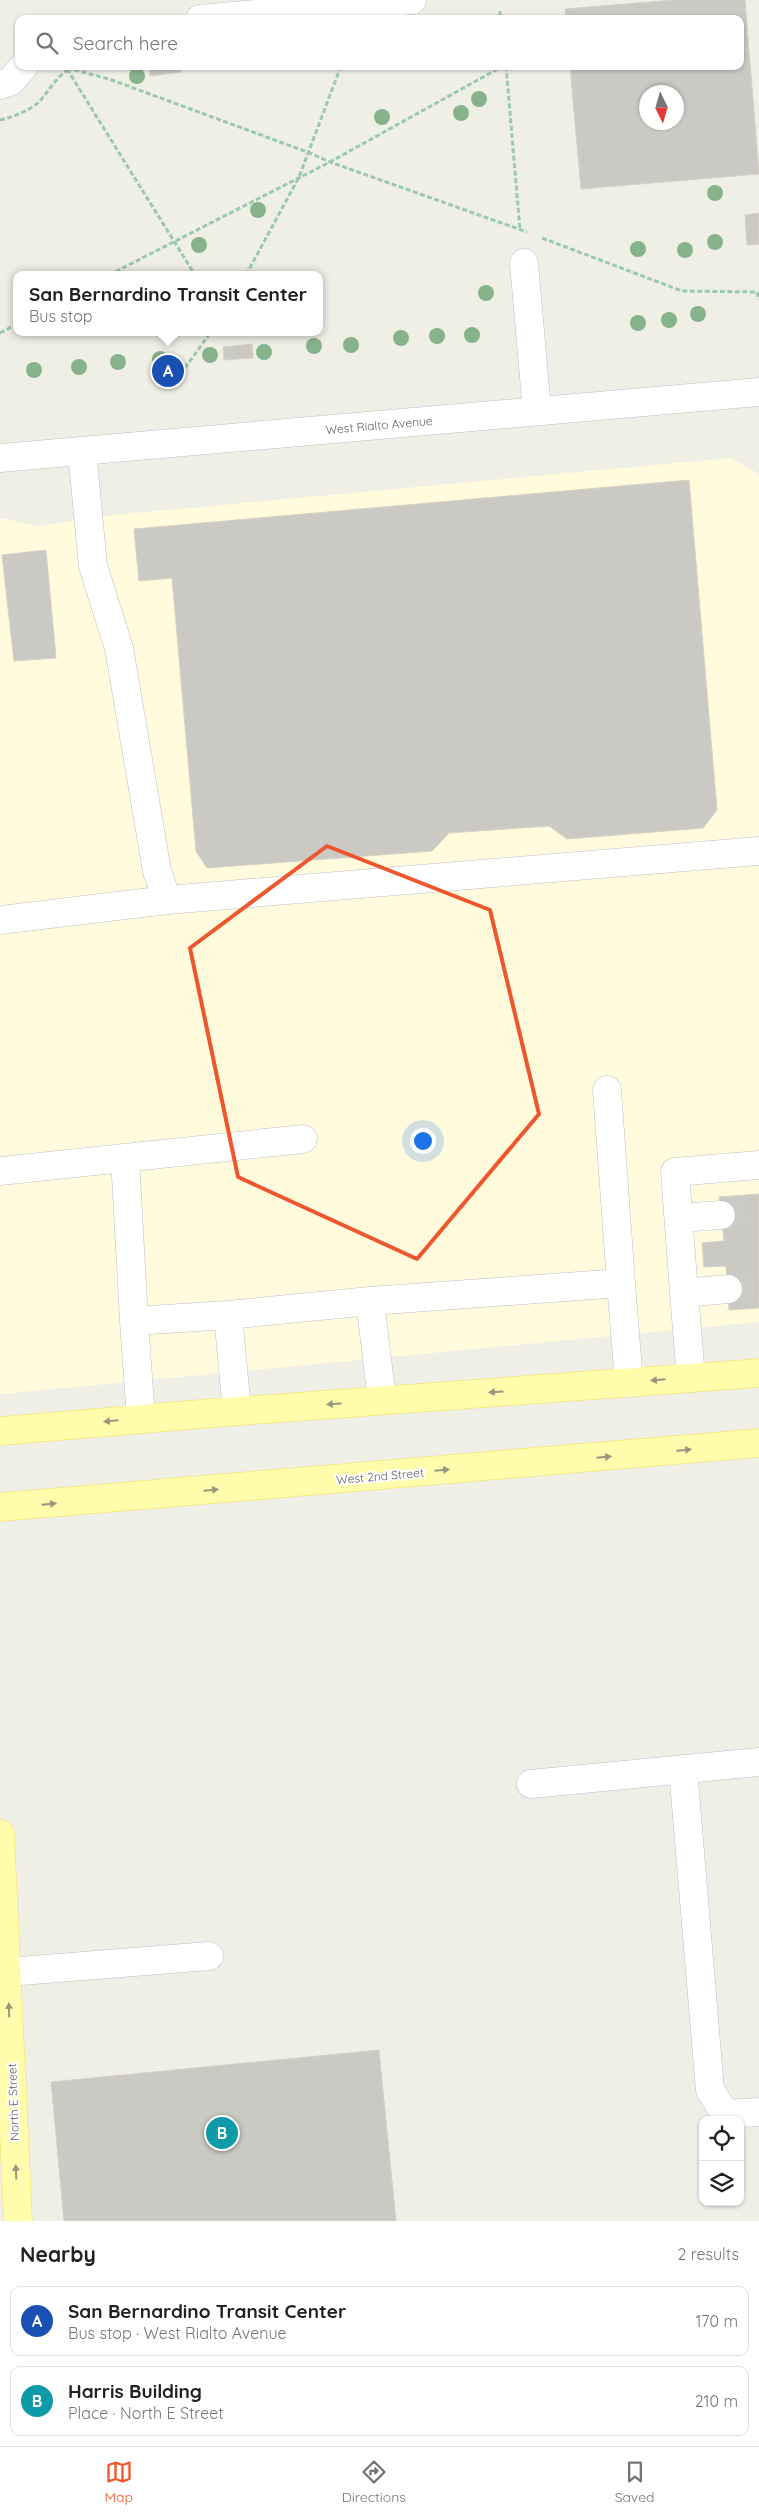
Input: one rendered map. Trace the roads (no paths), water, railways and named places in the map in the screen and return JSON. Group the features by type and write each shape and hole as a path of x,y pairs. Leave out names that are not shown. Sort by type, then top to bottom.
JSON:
{"main road":[{"path":"0,1431 237,1411 759,1373"},
{"name":"West 2nd Street","path":"0,1507 759,1443"},
{"name":"North E Street","path":"0,1834 8,1972 18,2221"}],"street":[{"path":"245,15 412,0"},
{"path":"0,85 11,81 21,70"},
{"path":"524,263 537,411"},
{"name":"West Rialto Avenue","path":"0,458 759,392"},
{"path":"82,451 93,566 119,648 157,871 167,900"},
{"path":"0,920 167,900 759,851"},
{"path":"607,1090 629,1382"},
{"path":"0,1171 303,1138"},
{"path":"125,1158 141,1419"},
{"path":"691,1378 675,1172 759,1165"},
{"path":"679,1218 721,1214"},
{"path":"134,1321 228,1315 370,1301 622,1283"},
{"path":"684,1293 728,1289"},
{"path":"370,1301 382,1400"},
{"path":"228,1315 237,1411"},
{"path":"531,1784 759,1762"},
{"path":"683,1769 710,2090 725,2114 759,2112"},
{"path":"8,1972 209,1956"}],"tunnel":[{"path":"721,1215 759,1212"},
{"path":"728,1289 759,1287"}],"place":[{"name":"San Bernardino Transit Center","path":"168,371"},
{"name":"Harris Building","path":"222,2133"}]}
